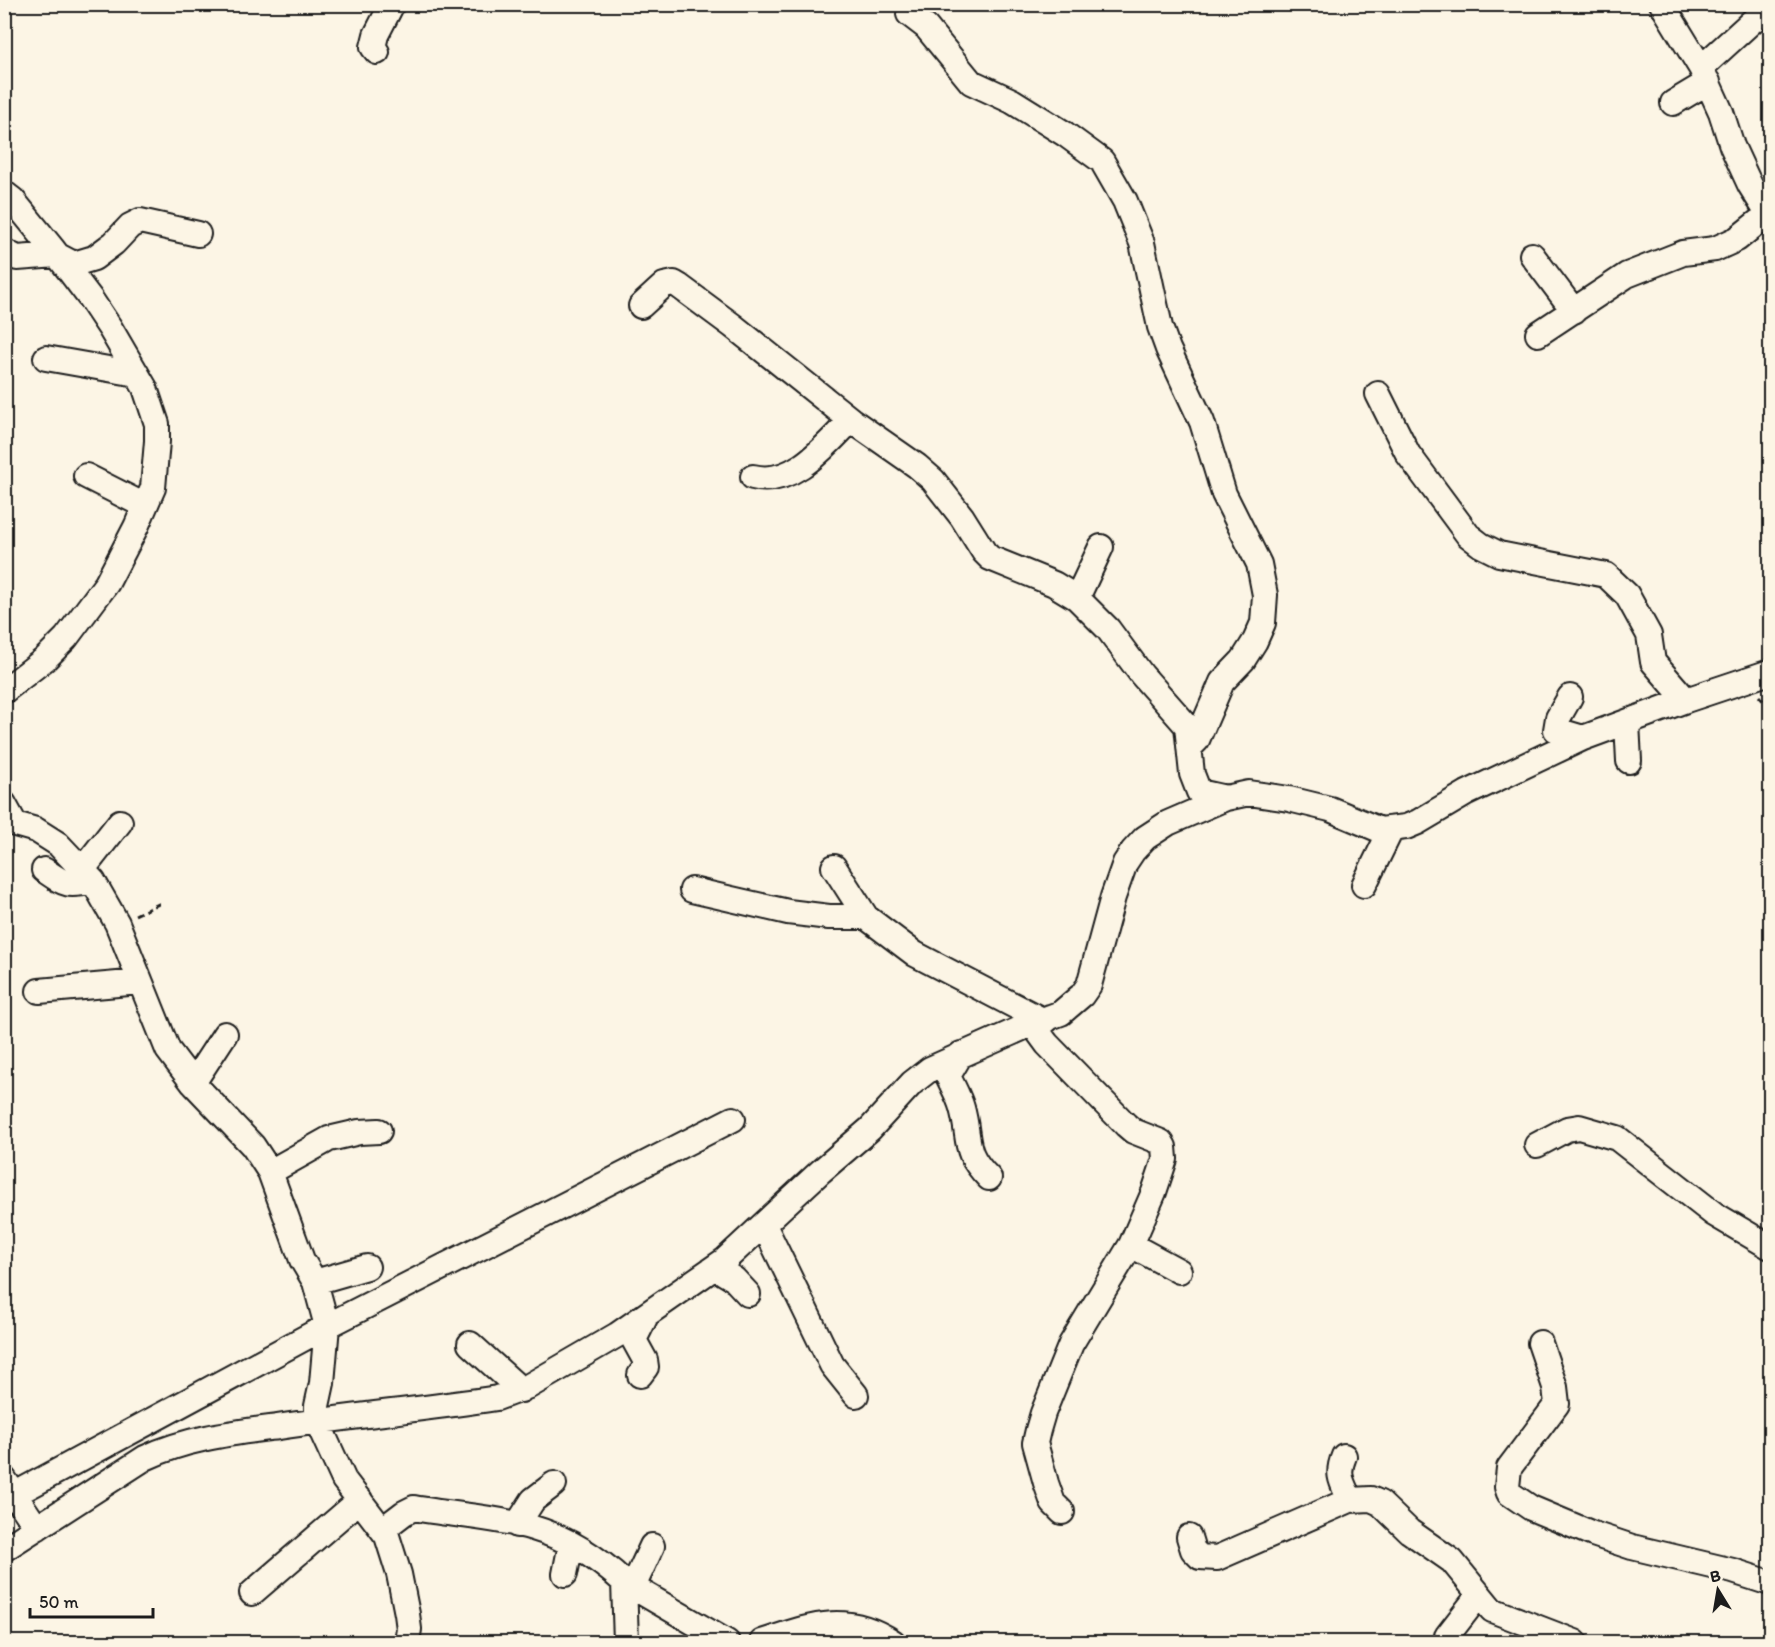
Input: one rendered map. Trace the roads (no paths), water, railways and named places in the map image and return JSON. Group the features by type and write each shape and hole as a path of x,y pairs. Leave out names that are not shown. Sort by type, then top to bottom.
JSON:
{"street":[{"path":"377,52 373,47 392,4"},
{"path":"1538,334 1627,275 1683,254 1715,249 1737,239 1769,216 1750,185 1732,146 1721,112 1704,75 1662,4"},
{"path":"1673,103 1704,75 1770,5"},
{"path":"909,14 926,27 971,82 1012,101 1065,134 1102,161 1125,201 1142,243 1160,327 1202,422 1224,494 1258,564 1264,595 1263,623 1255,641 1243,660 1222,682 1197,740 1190,747"},
{"path":"4,193 13,200 90,298 137,374 157,424 153,489 107,583 66,638 4,691"},
{"path":"4,251 18,258 57,255 74,264 94,258 114,243 130,226 140,221 198,234"},
{"path":"1532,255 1574,311"},
{"path":"641,306 664,285 674,283 679,286 851,420 917,466 933,480 990,558 1054,584 1077,598 1108,629 1142,675 1187,726 1192,774 1199,792 1226,798"},
{"path":"46,358 137,374"},
{"path":"1378,394 1408,454 1468,535 1499,554 1606,575 1627,595 1649,635 1653,662 1686,699"},
{"path":"753,477 772,479 798,468 818,453 851,420"},
{"path":"86,476 145,506"},
{"path":"1077,598 1101,547"},
{"path":"4,1549 145,1458 166,1448 234,1433 497,1398 521,1390 563,1367 646,1316 725,1260 870,1129 912,1083 930,1069 1070,1008 1089,985 1113,897 1125,863 1145,838 1168,824 1226,798 1249,793 1289,799 1330,810 1380,830 1390,830 1418,822 1467,793 1583,738 1686,699 1770,672"},
{"path":"1570,697 1558,718 1556,730 1583,738"},
{"path":"1627,722 1629,761"},
{"path":"8,817 47,837 88,875 117,923 168,1050 193,1083 253,1146 270,1172 302,1260 315,1282 327,1326 317,1421 345,1480 383,1529 391,1546 409,1629 407,1642"},
{"path":"44,870 60,882 72,886 88,875 120,822"},
{"path":"1364,885 1390,830"},
{"path":"834,867 866,917 915,954 1046,1019"},
{"path":"692,890 788,912 828,917 866,917"},
{"path":"39,991 141,982"},
{"path":"1046,1019 1036,1029 1047,1044 1126,1125 1133,1131 1161,1142 1165,1159 1154,1192 1131,1245 1071,1344 1038,1430 1035,1443 1046,1483 1053,1503 1062,1512"},
{"path":"193,1083 225,1034"},
{"path":"961,1054 948,1077 962,1108 969,1153 976,1165 989,1178"},
{"path":"37,1528 8,1491 734,1119"},
{"path":"1537,1145 1567,1129 1579,1127 1617,1138 1714,1214 1770,1247"},
{"path":"270,1172 329,1139 359,1132 379,1131"},
{"path":"764,1225 832,1365 856,1395"},
{"path":"1131,1245 1179,1271"},
{"path":"725,1260 724,1273 734,1279 748,1294"},
{"path":"315,1282 367,1267"},
{"path":"640,1375 646,1367 645,1360 634,1340 646,1316"},
{"path":"1540,1343 1555,1387 1557,1404 1509,1468 1506,1487 1509,1493 1531,1508 1593,1534 1632,1547 1751,1575 1770,1583"},
{"path":"470,1344 521,1390"},
{"path":"1344,1456 1339,1468 1341,1481 1350,1500"},
{"path":"517,1525 533,1500 554,1484"},
{"path":"1189,1537 1193,1550 1200,1557 1217,1557 1350,1500 1371,1499 1380,1503 1409,1531 1452,1561 1478,1596 1492,1610 1575,1642"},
{"path":"252,1593 360,1500"},
{"path":"383,1529 414,1508 533,1528 570,1544 628,1584 727,1642"},
{"path":"565,1574 570,1544"},
{"path":"626,1642 628,1584 652,1546"},
{"path":"1448,1636 1478,1596"},
{"path":"762,1642 810,1626 831,1623 855,1624 893,1642"}]}
